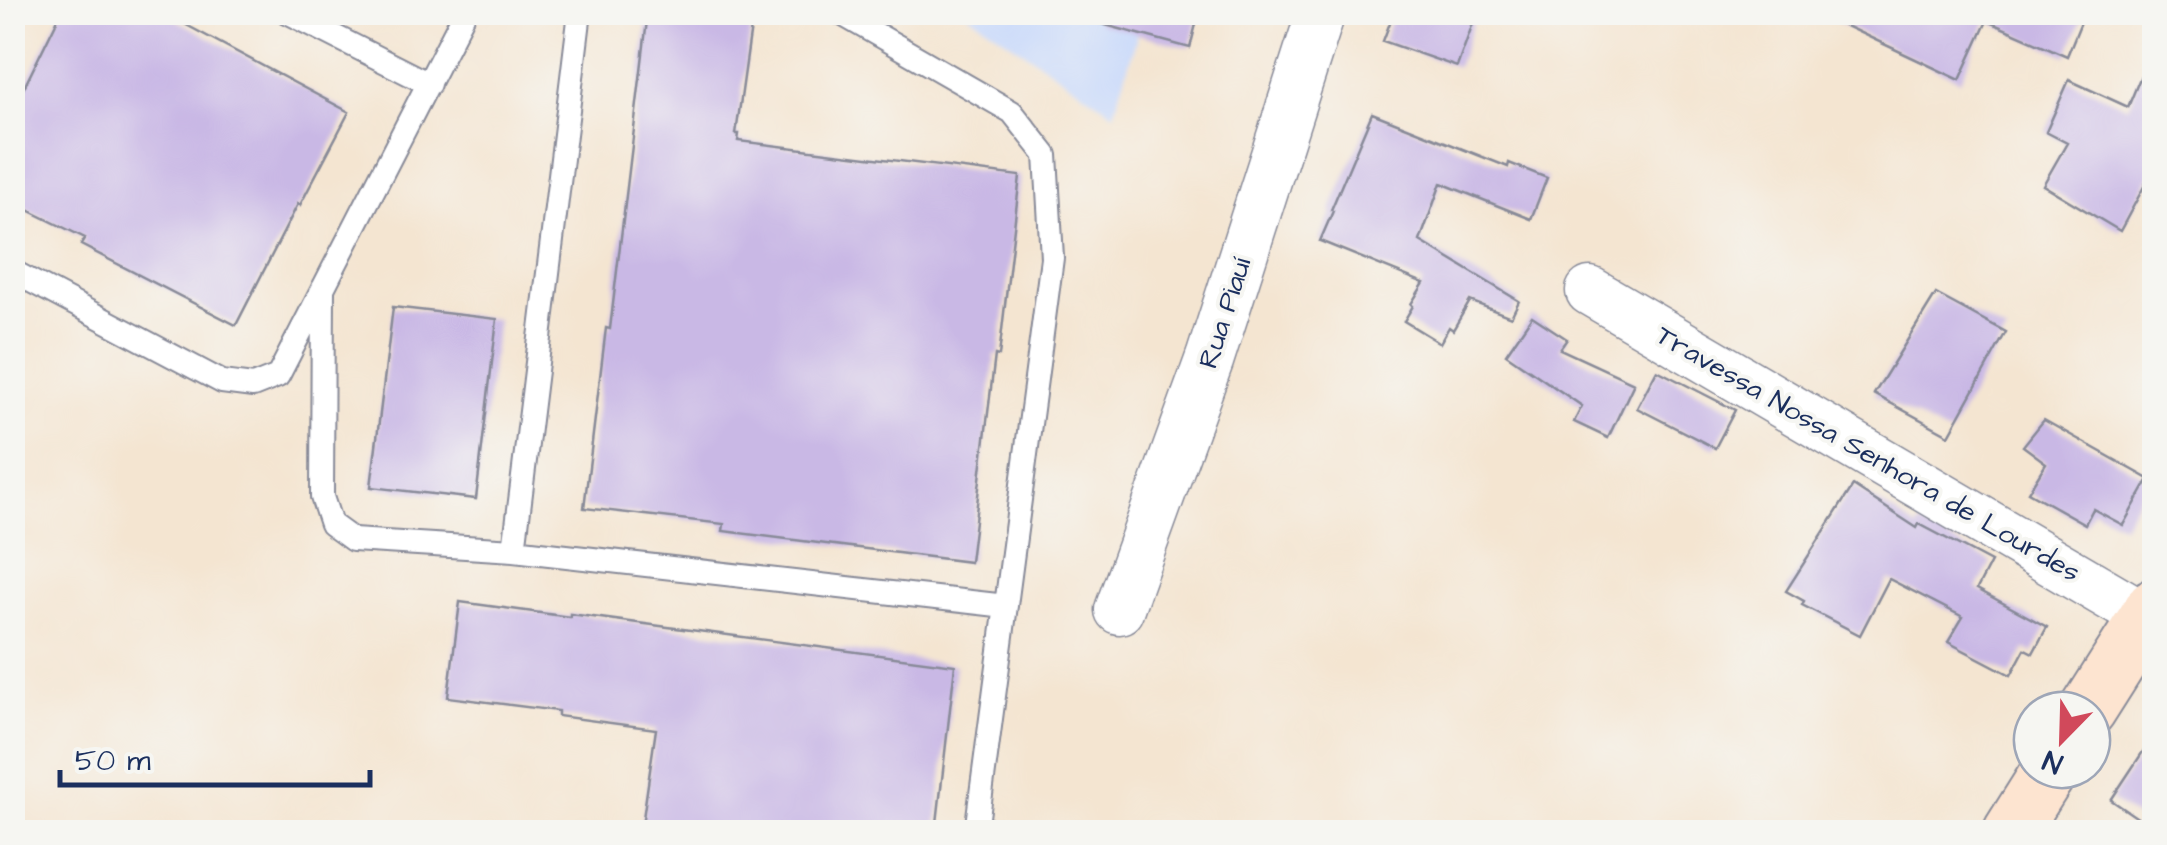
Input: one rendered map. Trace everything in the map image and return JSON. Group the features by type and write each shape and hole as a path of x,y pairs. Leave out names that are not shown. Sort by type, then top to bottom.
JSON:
{"main road":[{"path":"2101,690 2150,612"},
{"path":"2011,832 2037,790"}],"street":[{"name":"Rua Piauí","path":"1119,610 1210,358 1321,12"},
{"name":"Travessa Nossa Senhora de Lourdes","path":"1590,291 2150,612"}],"lane":[{"path":"287,12 429,84"},
{"path":"12,272 222,382 253,386 278,376 465,12"},
{"path":"514,550 580,12"},
{"path":"838,12 1012,112 1046,155 1052,258 976,832"},
{"path":"323,288 322,497 330,524 353,540 514,550 1006,606"}],"shaded area":[{"path":"967,13 1144,13 1114,113"}],"building":[{"path":"61,12 162,12 349,112 236,325 81,245 85,238 12,202 12,112"},
{"path":"648,12 697,12 752,20 738,141 1020,176 970,562 723,531 724,524 584,508"},
{"path":"1099,12 1199,12 1190,48 1098,23"},
{"path":"1394,12 1477,12 1457,67 1383,41"},
{"path":"1816,12 2085,12 2067,56 1987,21 1960,80"},
{"path":"2154,44 2154,168 2120,231 2043,185 2067,143 2046,132 2069,80 2128,107"},
{"path":"1372,113 1508,167 1509,163 1547,178 1531,219 1441,183 1420,241 1519,301 1511,317 1470,301 1453,330 1449,327 1440,343 1404,321 1424,283 1320,241"},
{"path":"1936,294 2006,332 1949,435 1874,394"},
{"path":"393,307 497,319 476,499 371,487"},
{"path":"1532,316 1567,339 1560,349 1634,383 1608,438 1574,422 1582,406 1506,354"},
{"path":"1657,370 1735,410 1715,448 1637,408"},
{"path":"2044,420 2149,479 2123,525 2093,509 2085,524 2028,492 2046,463 2023,446"},
{"path":"1853,486 1917,528 1919,524 1991,562 1977,589 2047,627 2033,653 2025,649 2011,675 1948,642 1963,617 1889,579 1860,635 1802,605 1804,601 1786,591"},
{"path":"460,602 955,665 936,832 641,832 656,729 448,697"},
{"path":"2154,735 2154,800 2142,821 2111,800"}]}
